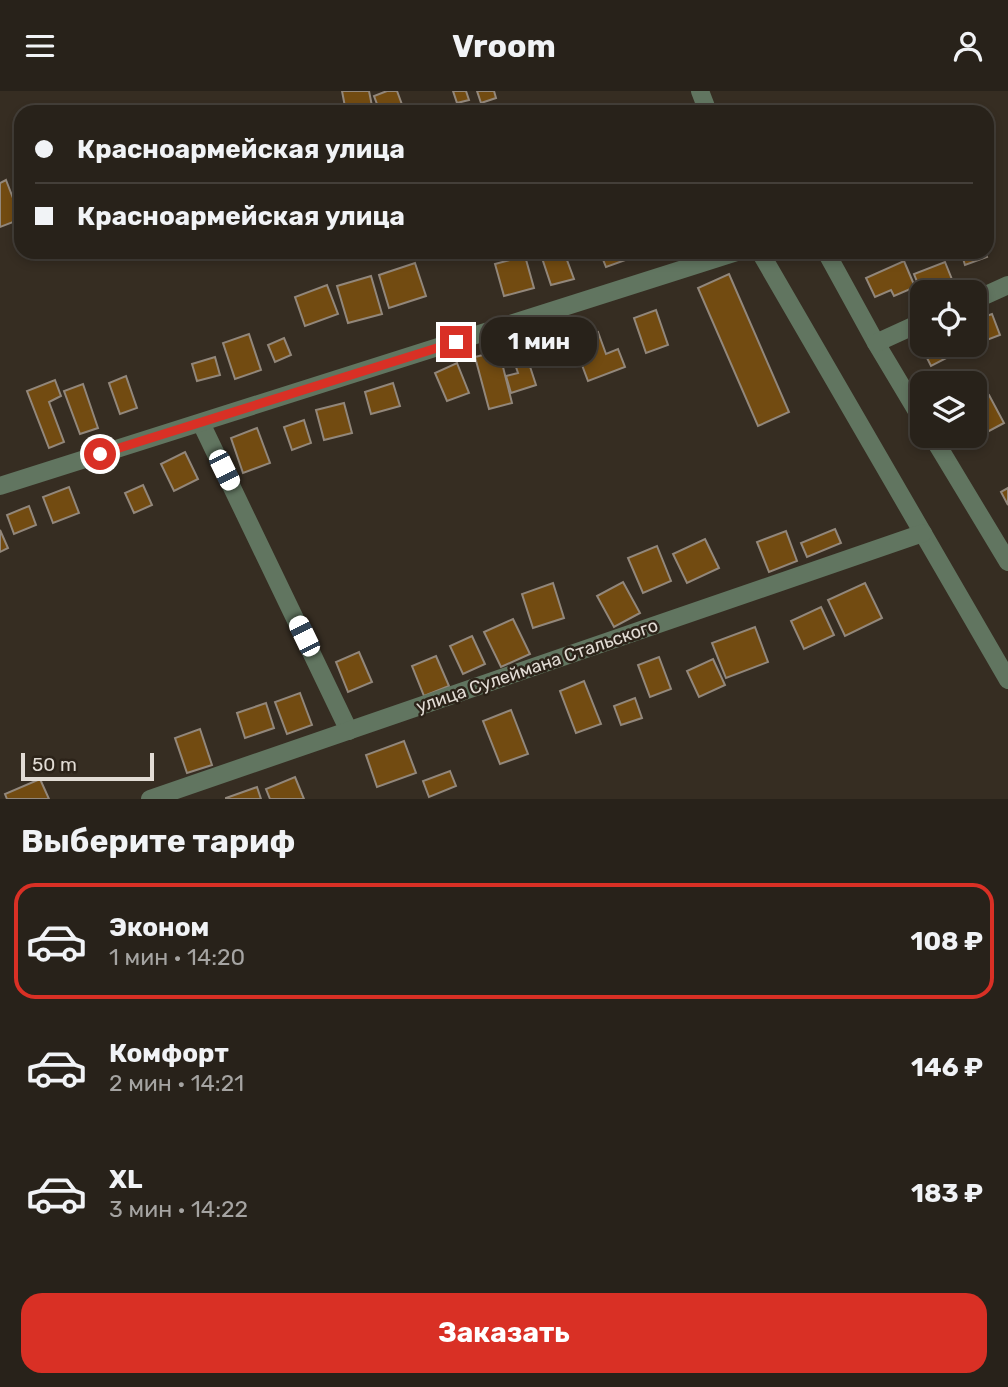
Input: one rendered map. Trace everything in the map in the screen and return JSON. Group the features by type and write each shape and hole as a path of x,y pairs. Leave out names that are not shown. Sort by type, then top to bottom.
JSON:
{"street":[{"path":"0,486 715,259"},
{"path":"764,259 1008,680"},
{"path":"830,259 910,400"},
{"path":"987,295 1008,285"},
{"path":"876,343 910,328"},
{"path":"201,423 349,731"},
{"path":"939,448 1008,562"},
{"name":"улица Сулеймана Стальского","path":"150,799 923,533"}],"building":[{"path":"342,91 369,91 372,105 345,105"},
{"path":"387,91 397,91 402,105 377,105 374,96"},
{"path":"453,91 466,91 469,100 457,103"},
{"path":"477,91 494,91 496,98 481,103"},
{"path":"6,180 14,201 14,222 0,227 0,183"},
{"path":"526,259 534,288 504,296 495,264"},
{"path":"542,259 567,259 574,279 551,285"},
{"path":"603,259 628,259 606,267"},
{"path":"963,259 982,259 965,265"},
{"path":"904,261 912,280 910,289 894,296 891,290 875,297 866,278"},
{"path":"945,262 952,280 916,280 914,274"},
{"path":"415,263 426,296 389,308 379,275"},
{"path":"729,274 789,412 758,426 698,288"},
{"path":"371,276 382,314 348,323 337,286"},
{"path":"327,285 338,314 305,326 295,297"},
{"path":"656,310 668,345 646,353 634,318"},
{"path":"992,314 1000,335 987,340 987,316"},
{"path":"598,332 606,354 618,349 625,367 588,381 573,341"},
{"path":"249,334 261,370 235,379 223,343"},
{"path":"284,338 291,355 275,362 268,345"},
{"path":"522,342 536,385 511,393 506,376 518,373 509,346"},
{"path":"499,351 512,403 489,409 475,357"},
{"path":"215,357 220,375 197,381 192,364"},
{"path":"926,357 948,357 931,366"},
{"path":"457,363 469,393 447,401 435,373"},
{"path":"126,376 137,408 120,414 109,383"},
{"path":"55,380 61,396 49,402 64,442 49,448 27,391"},
{"path":"393,383 400,406 371,414 365,392"},
{"path":"83,384 98,428 80,434 64,391"},
{"path":"989,395 1004,423 987,432"},
{"path":"344,403 352,433 324,440 316,410"},
{"path":"304,420 311,443 292,450 284,427"},
{"path":"257,428 270,463 243,473 231,438"},
{"path":"185,452 198,479 174,491 161,464"},
{"path":"143,485 152,505 134,513 125,493"},
{"path":"69,487 79,513 53,523 43,497"},
{"path":"1008,488 1008,505 1001,492"},
{"path":"29,506 36,525 14,534 7,515"},
{"path":"835,529 841,543 807,557 801,543"},
{"path":"0,530 8,548 0,552"},
{"path":"786,531 797,561 769,572 757,542"},
{"path":"705,539 719,568 687,583 673,554"},
{"path":"657,546 671,581 643,593 628,558"},
{"path":"623,582 640,613 614,627 597,596"},
{"path":"553,583 564,618 533,628 522,594"},
{"path":"865,583 882,618 845,636 828,600"},
{"path":"821,607 834,635 804,649 791,621"},
{"path":"513,619 530,654 501,667 484,632"},
{"path":"755,627 768,662 726,678 712,643"},
{"path":"472,636 485,664 463,674 450,646"},
{"path":"359,652 372,682 348,692 336,662"},
{"path":"436,656 449,686 424,696 412,666"},
{"path":"659,657 671,689 650,697 638,665"},
{"path":"713,659 725,685 699,697 687,671"},
{"path":"584,681 601,724 576,733 560,691"},
{"path":"300,693 312,725 287,734 275,702"},
{"path":"635,698 642,718 621,725 614,706"},
{"path":"266,703 274,728 245,738 237,713"},
{"path":"511,710 528,754 500,764 483,721"},
{"path":"200,729 212,765 187,773 175,738"},
{"path":"404,741 416,773 377,787 366,755"},
{"path":"450,771 456,786 429,797 423,781"},
{"path":"295,777 304,799 270,799 266,789"},
{"path":"40,779 49,799 7,799 5,794"},
{"path":"257,787 261,799 226,799 226,798"}],"route":[{"path":"100,454 456,342"}]}
